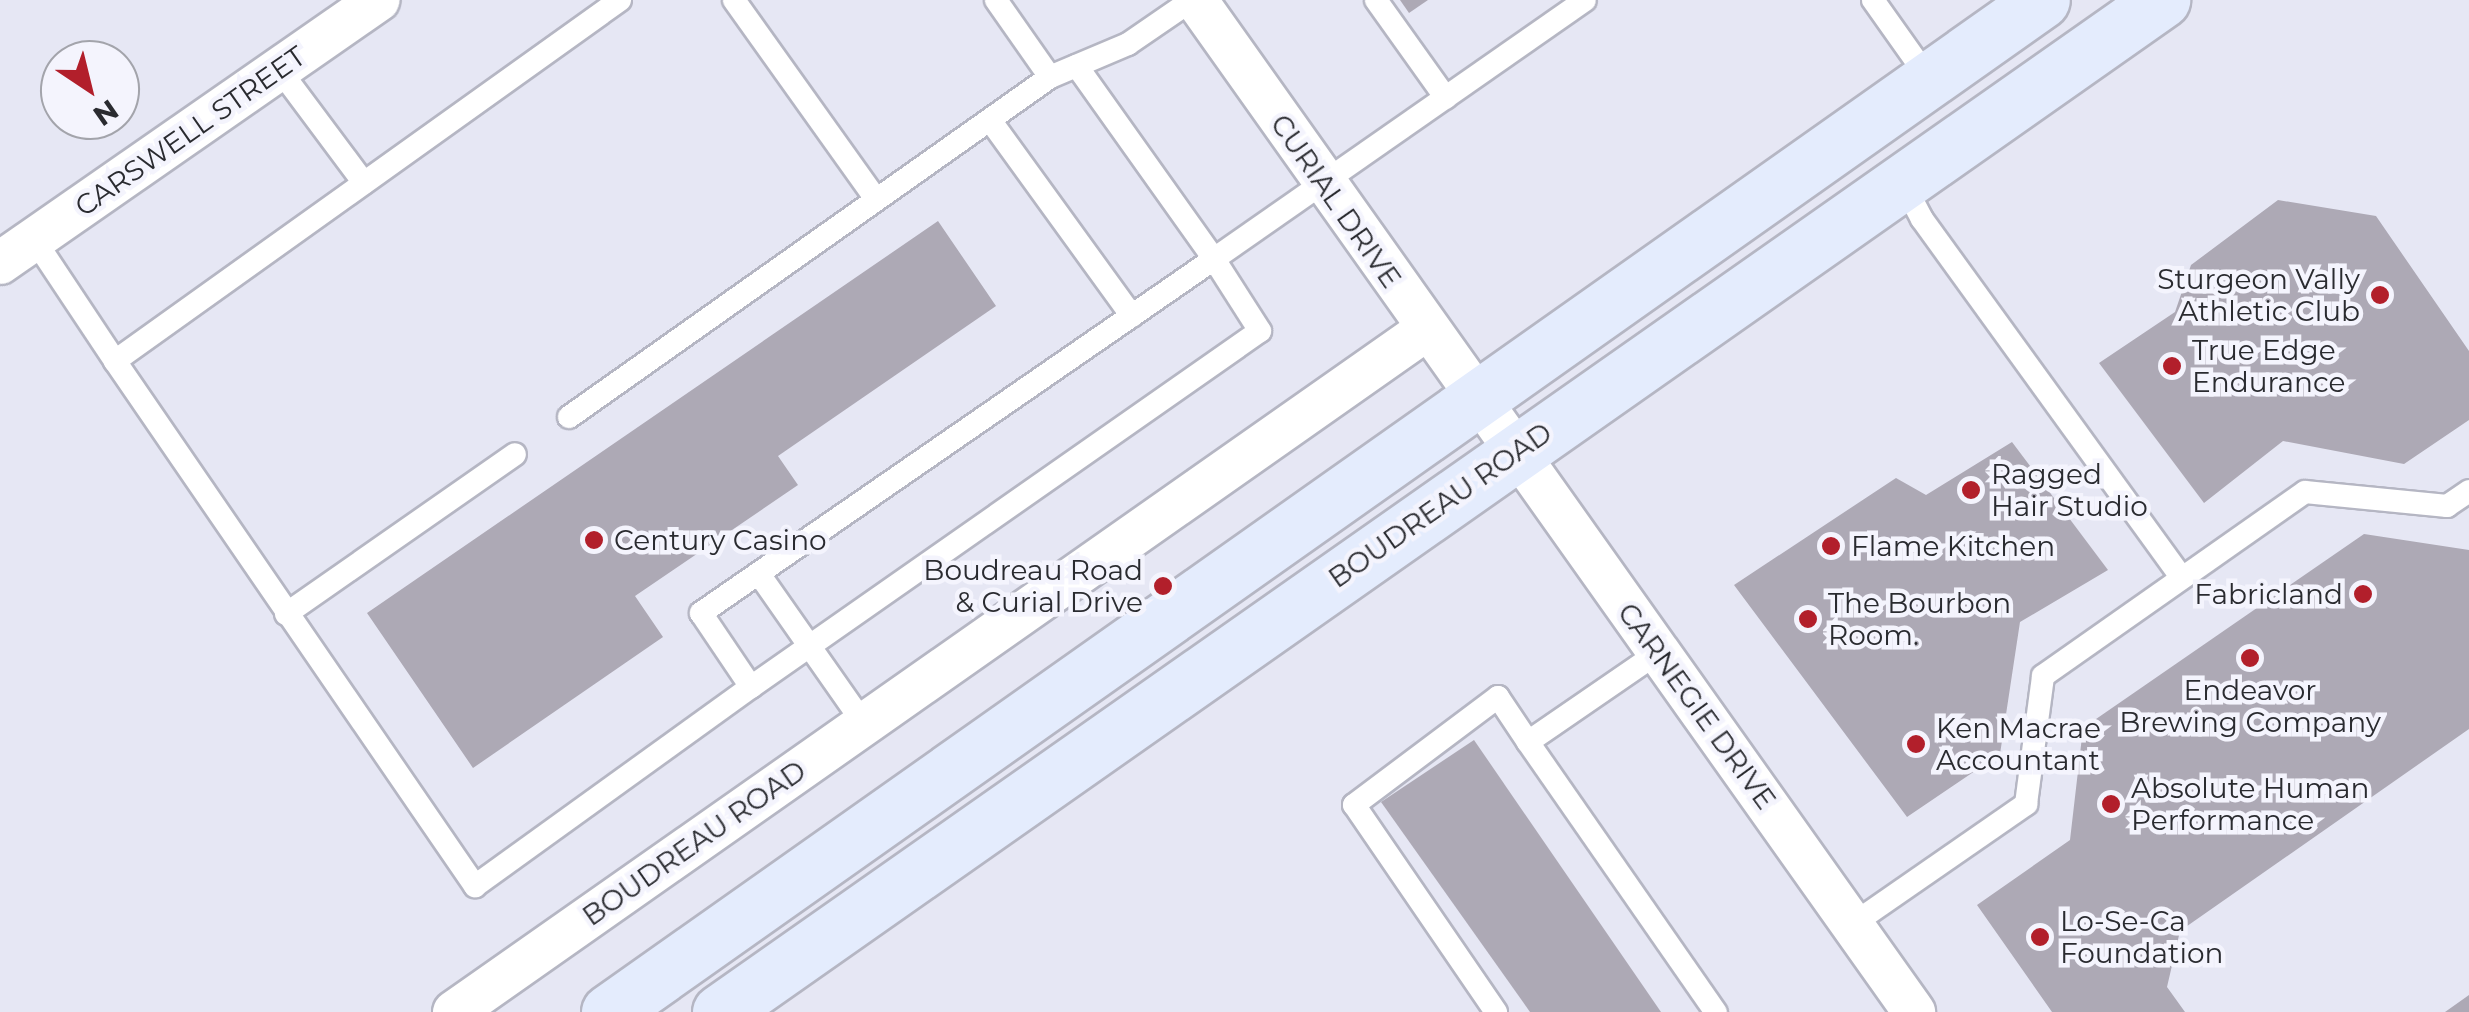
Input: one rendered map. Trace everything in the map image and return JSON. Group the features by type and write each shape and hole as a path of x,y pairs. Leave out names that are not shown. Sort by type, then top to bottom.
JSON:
{"main road":[{"path":"610,1012 2042,0"},
{"name":"BOUDREAU ROAD","path":"720,1012 1901,179 2161,1"}],"street":[{"name":"CARSWELL STREET","path":"17,251 379,0"},
{"name":"CURIAL DRIVE","path":"1194,0 1476,402"},
{"name":"BOUDREAU ROAD","path":"454,1012 1426,330"},
{"name":"CARNEGIE DRIVE","path":"1476,402 1914,1012"}],"lane":[{"path":"115,361 620,0"},
{"path":"734,0 876,199"},
{"path":"996,0 1050,77"},
{"path":"569,416 1050,77 1128,44 1194,0"},
{"path":"1376,0 1446,98"},
{"path":"751,688 701,614 1585,0"},
{"path":"1873,0 1929,79"},
{"path":"17,251 115,361 475,886 1260,330 1077,66"},
{"path":"279,69 364,183"},
{"path":"990,120 1132,316"},
{"path":"1901,179 1922,220 2182,578"},
{"path":"286,614 514,454"},
{"path":"1852,924 2026,804 2043,676 2182,578 2305,492 2447,506 2469,491"},
{"path":"759,574 864,724"},
{"path":"1528,742 1659,652"},
{"path":"1496,1012 1354,806 1498,698 1716,1012"}],"building":[{"path":"1400,0 1428,0 1409,13"},
{"path":"2278,200 2376,216 2469,351 2469,420 2404,464 2283,441 2204,503 2099,363 2175,312 2191,265"},
{"name":"Century Casino","path":"938,221 996,306 778,456 798,485 635,596 663,637 473,768 367,613"},
{"path":"2012,442 2108,570 2020,622 2000,754 1907,817 1734,585 1896,478 1926,495"},
{"path":"2364,534 2469,550 2469,729 2180,931 2167,987 2185,1012 2052,1012 1977,905 2070,840 2083,728"},
{"path":"1474,740 1661,1012 1530,1012 1381,802"},
{"path":"2469,995 2469,1012 2445,1012"}],"place":[{"name":"Sturgeon Vally Athletic Club","path":"2380,295"},
{"name":"True Edge Endurance","path":"2172,366"},
{"name":"Ragged Hair Studio","path":"1971,490"},
{"name":"Century Casino","path":"594,540"},
{"name":"Flame Kitchen","path":"1831,546"},
{"name":"Boudreau Road & Curial Drive","path":"1163,586"},
{"name":"Fabricland","path":"2363,594"},
{"name":"The Bourbon Room.","path":"1808,619"},
{"name":"Endeavor Brewing Company","path":"2250,658"},
{"name":"Ken Macrae Accountant","path":"1916,744"},
{"name":"Absolute Human Performance","path":"2111,804"},
{"name":"Lo-Se-Ca Foundation","path":"2040,937"}]}
